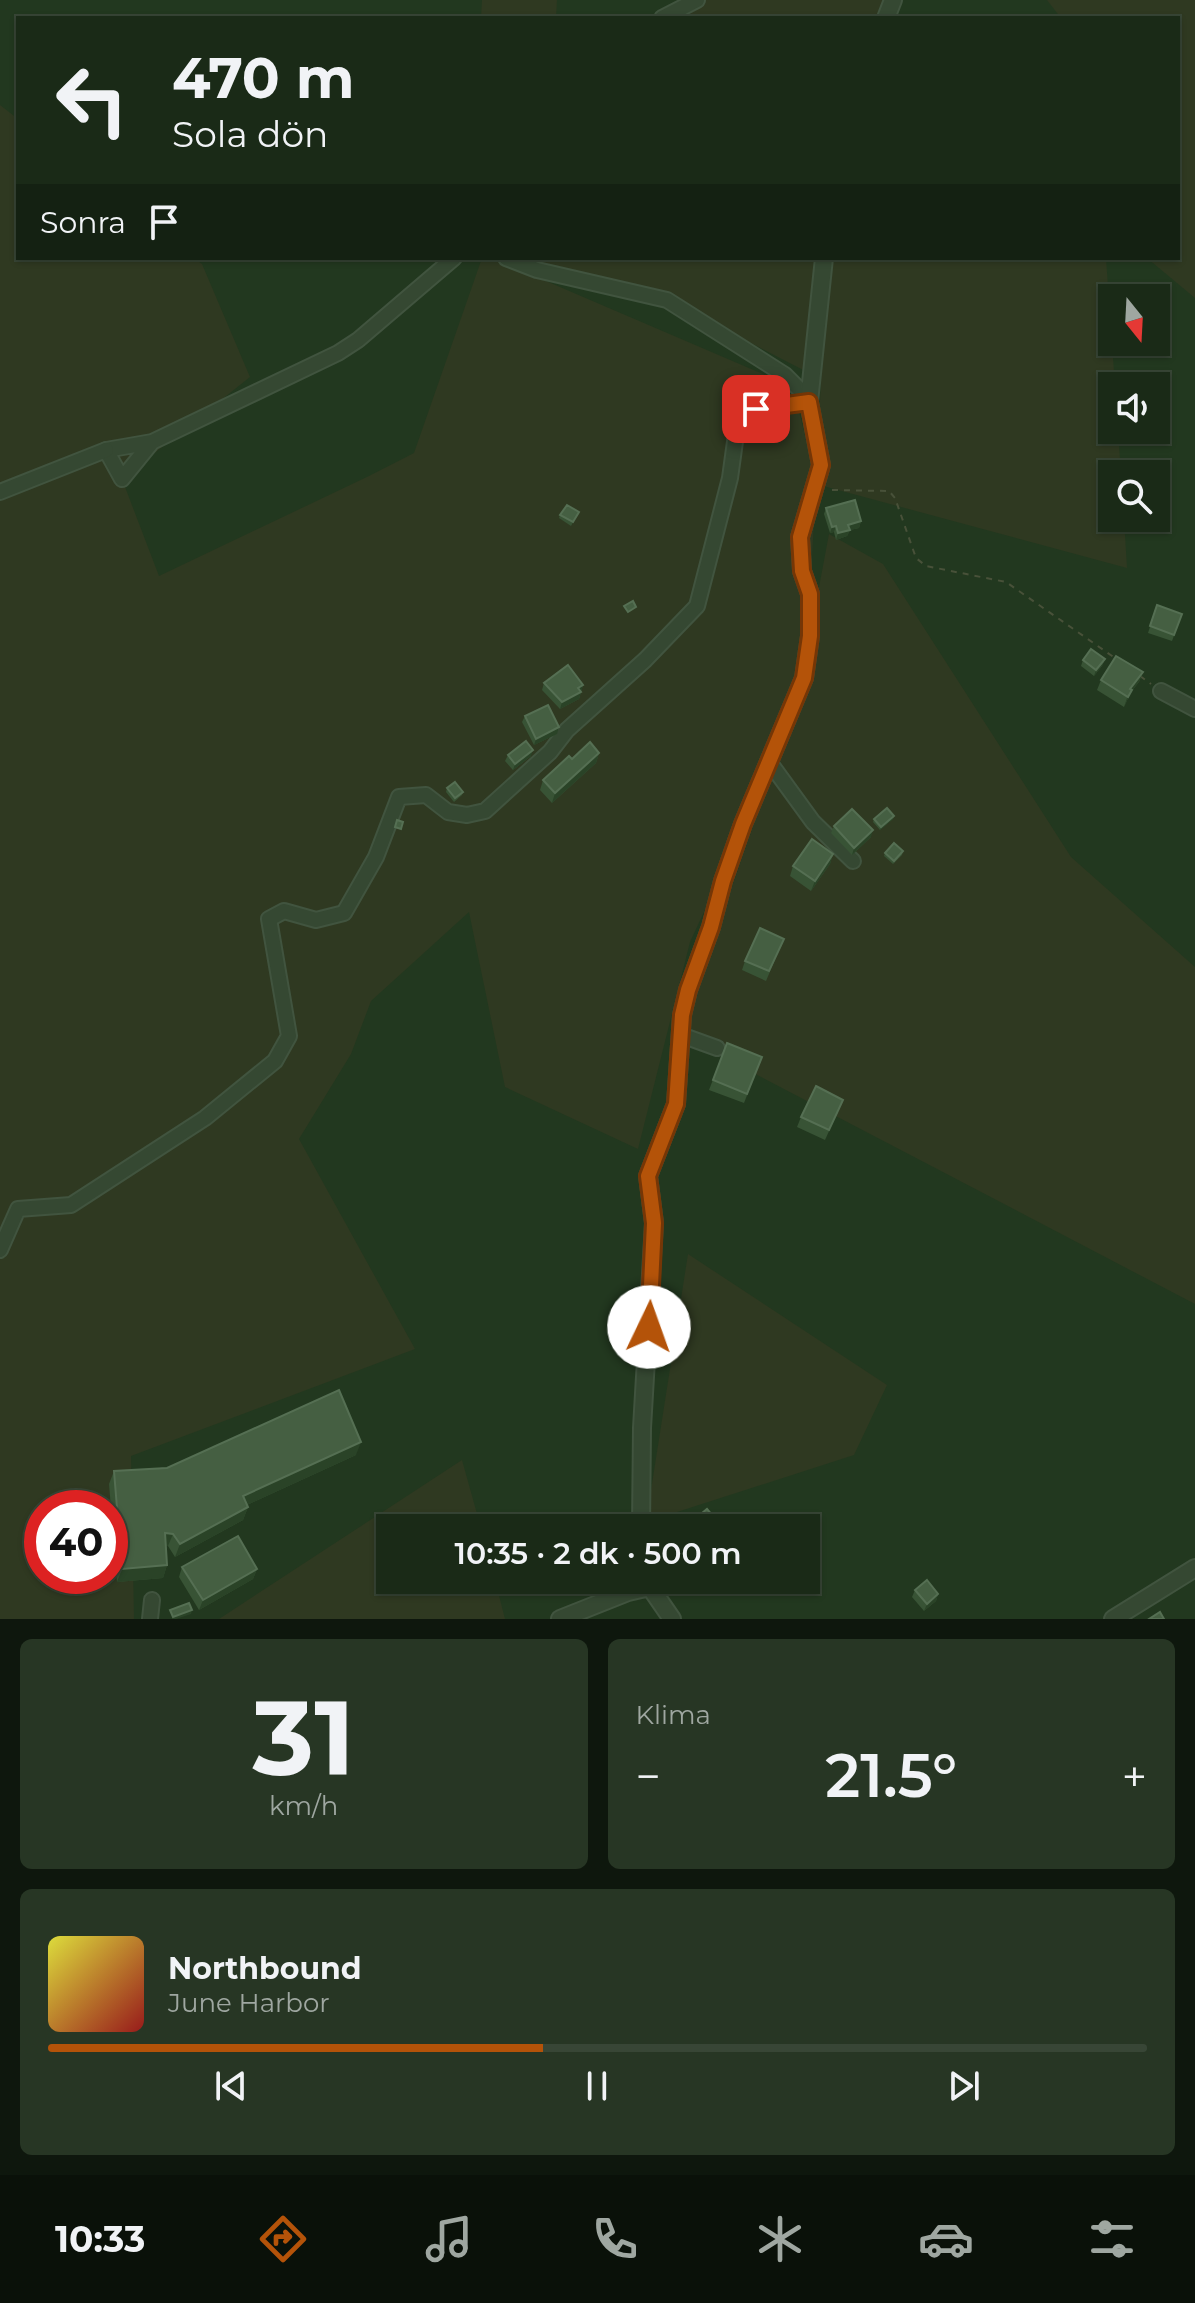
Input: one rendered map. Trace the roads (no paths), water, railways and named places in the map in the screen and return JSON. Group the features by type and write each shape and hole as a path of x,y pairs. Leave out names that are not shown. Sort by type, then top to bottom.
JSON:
{"street":[{"path":"666,16 697,0"},
{"path":"0,492 106,450 152,442 338,353 380,322 452,260"},
{"path":"511,260 537,270 667,300 785,375 809,401"},
{"path":"641,1514 642,1428 654,1223 648,1176 676,1104 682,1015 688,990 743,824 804,678 810,636 810,594 802,571 800,537 821,465 809,401 824,260"},
{"path":"0,1250 18,1209 71,1205 205,1118 275,1061 289,1036 269,919 284,911 316,920 344,913 376,857 399,797 426,795 448,812 467,815 485,811 550,752 567,730 645,660 697,606 730,478 737,427 756,409 809,401"},
{"path":"106,450 122,479 152,442"},
{"path":"1161,691 1195,709"},
{"path":"770,763 813,822 853,861"},
{"path":"681,1035 717,1048"},
{"path":"1113,1619 1195,1568"},
{"path":"560,1619 623,1594"},
{"path":"656,1594 672,1619"},
{"path":"150,1619 152,1600"}]}
